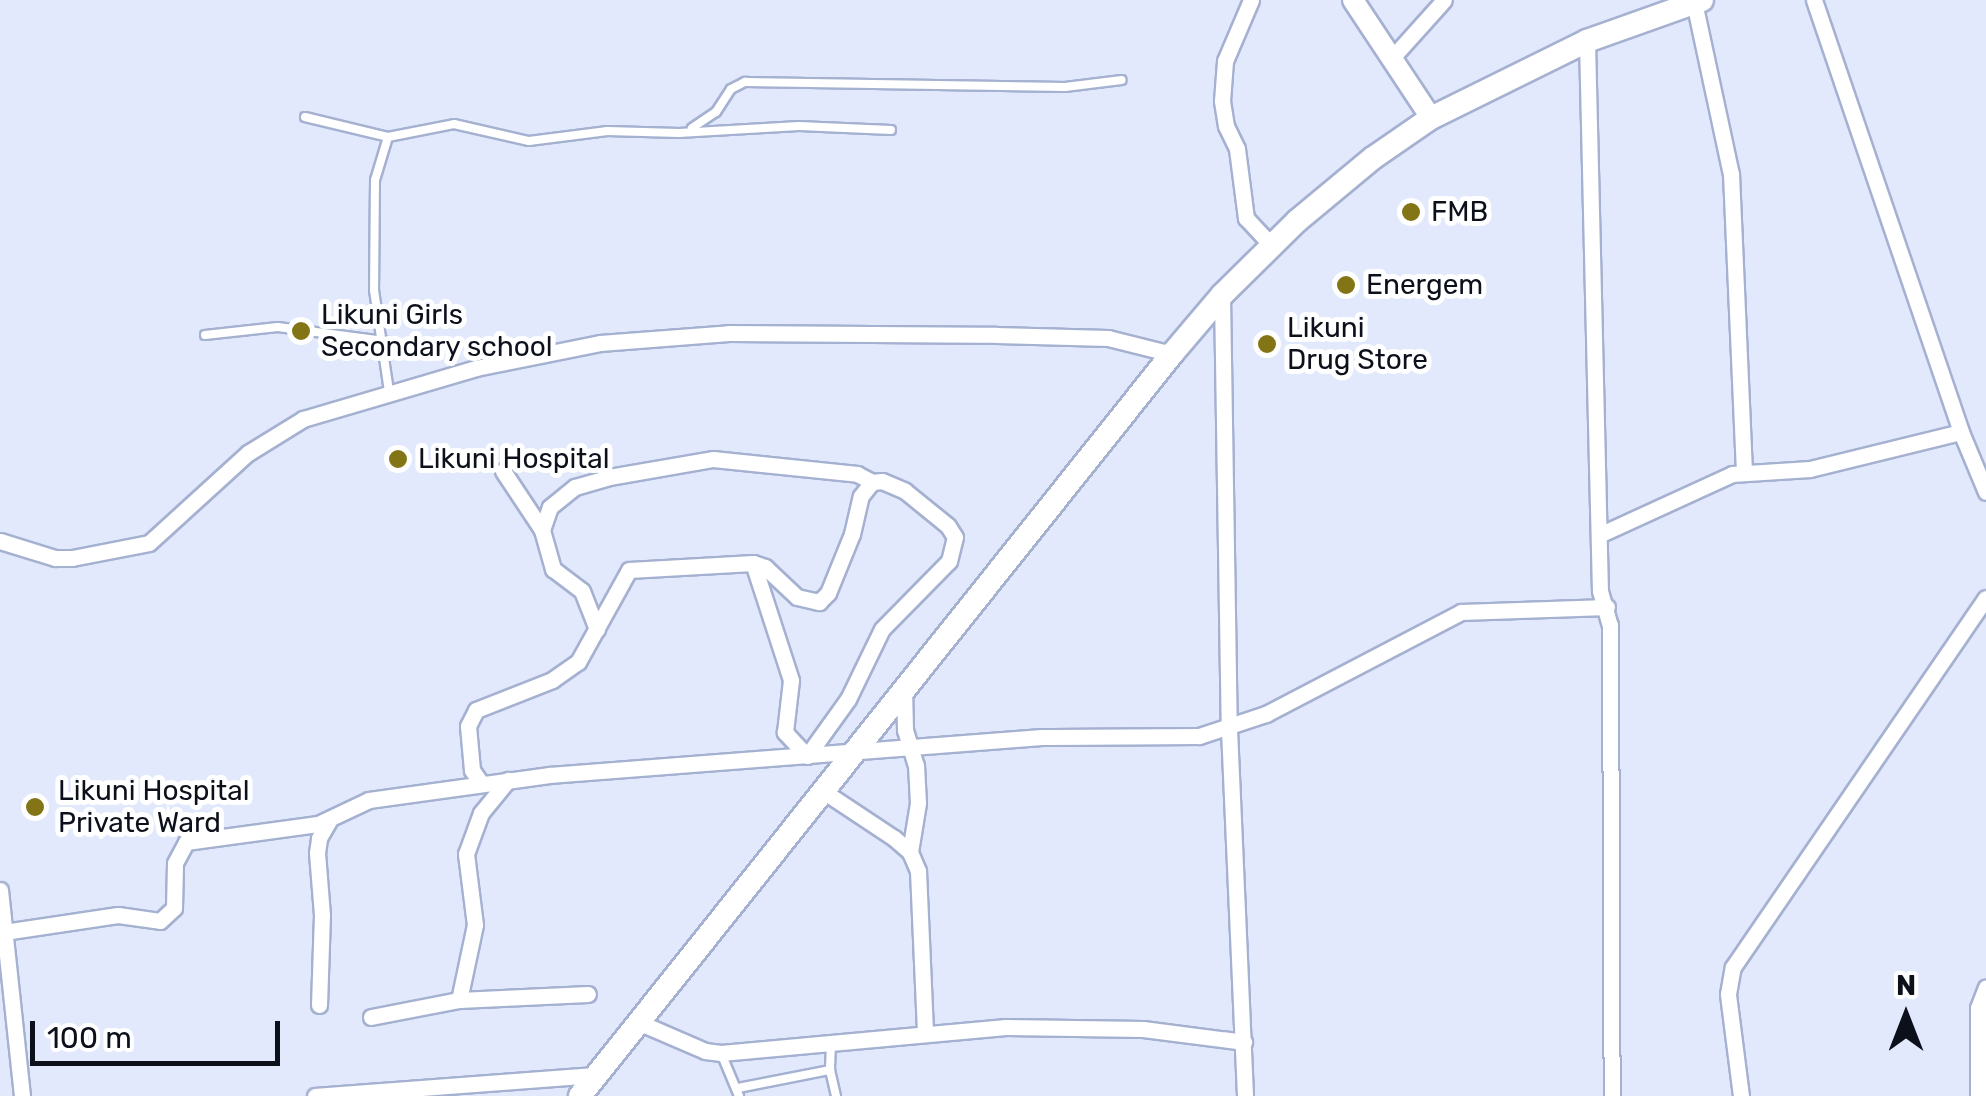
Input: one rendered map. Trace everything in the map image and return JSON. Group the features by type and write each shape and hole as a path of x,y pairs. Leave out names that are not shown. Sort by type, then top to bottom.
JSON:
{"main road":[{"path":"580,1096 1172,354 1222,295 1272,246 1373,158 1431,118 1587,41 1698,1"}],"street":[{"path":"1250,0 1225,61 1222,102 1226,126 1237,149 1246,218 1272,246"},
{"path":"1353,0 1431,118"},
{"path":"1391,59 1444,0"},
{"path":"1814,0 1986,492"},
{"path":"1698,1 1732,174 1744,472"},
{"path":"1587,41 1600,591 1607,608 1612,1096"},
{"path":"1222,295 1229,729 1245,1096"},
{"path":"0,541 55,558 124,551 149,543 248,452 304,419 389,391 600,343 730,332 1108,338 1172,354"},
{"path":"1599,535 1681,501 1720,479 1744,472 1810,470 1962,432"},
{"path":"542,530 550,507 575,488 609,476 713,460 857,474 872,482 892,484 948,526 955,550 929,586 882,629 848,699 808,756"},
{"path":"503,471 542,530 552,569 582,591 596,629"},
{"path":"481,783 472,770 468,726 476,710 552,680 578,662 629,570 754,564 764,567 797,596 819,602 828,593 852,534 860,496 872,482"},
{"path":"754,564 791,680 785,732 808,756"},
{"path":"1741,1096 1728,994 1733,967 1986,598"},
{"path":"4,932 118,914 160,922 174,908 175,863 186,842 318,824 369,800 508,780 1042,737 1199,736 1229,729 1462,612 1607,608"},
{"path":"904,688 910,750 916,765 918,804 910,852 922,894 924,1033"},
{"path":"459,1000 475,914 466,854 481,813 508,780"},
{"path":"822,791 910,852"},
{"path":"320,1005 322,915 317,854 319,838 332,818"},
{"path":"0,890 22,1096"},
{"path":"1978,1096 1978,1008 1986,987"},
{"path":"371,1017 459,1000 588,994"},
{"path":"638,1022 692,1046 721,1053 1006,1027 1144,1029 1244,1042"},
{"path":"315,1096 596,1075"}],"lane":[{"path":"679,133 704,123 731,89 745,82 1066,87 1122,80"},
{"path":"305,117 388,138 454,124 528,141 607,131 679,133 799,126 891,130"},
{"path":"388,138 375,180 374,290 389,391"},
{"path":"205,335 278,327 384,340"},
{"path":"831,1041 830,1070 836,1096"},
{"path":"721,1053 738,1092 830,1070"}],"place":[{"name":"FMB","path":"1411,212"},
{"name":"Energem","path":"1346,285"},
{"name":"Likuni Girls Secondary school","path":"301,331"},
{"name":"Likuni Drug Store","path":"1267,344"},
{"name":"Likuni Hospital","path":"398,459"},
{"name":"Likuni Hospital Private Ward","path":"35,807"}]}
